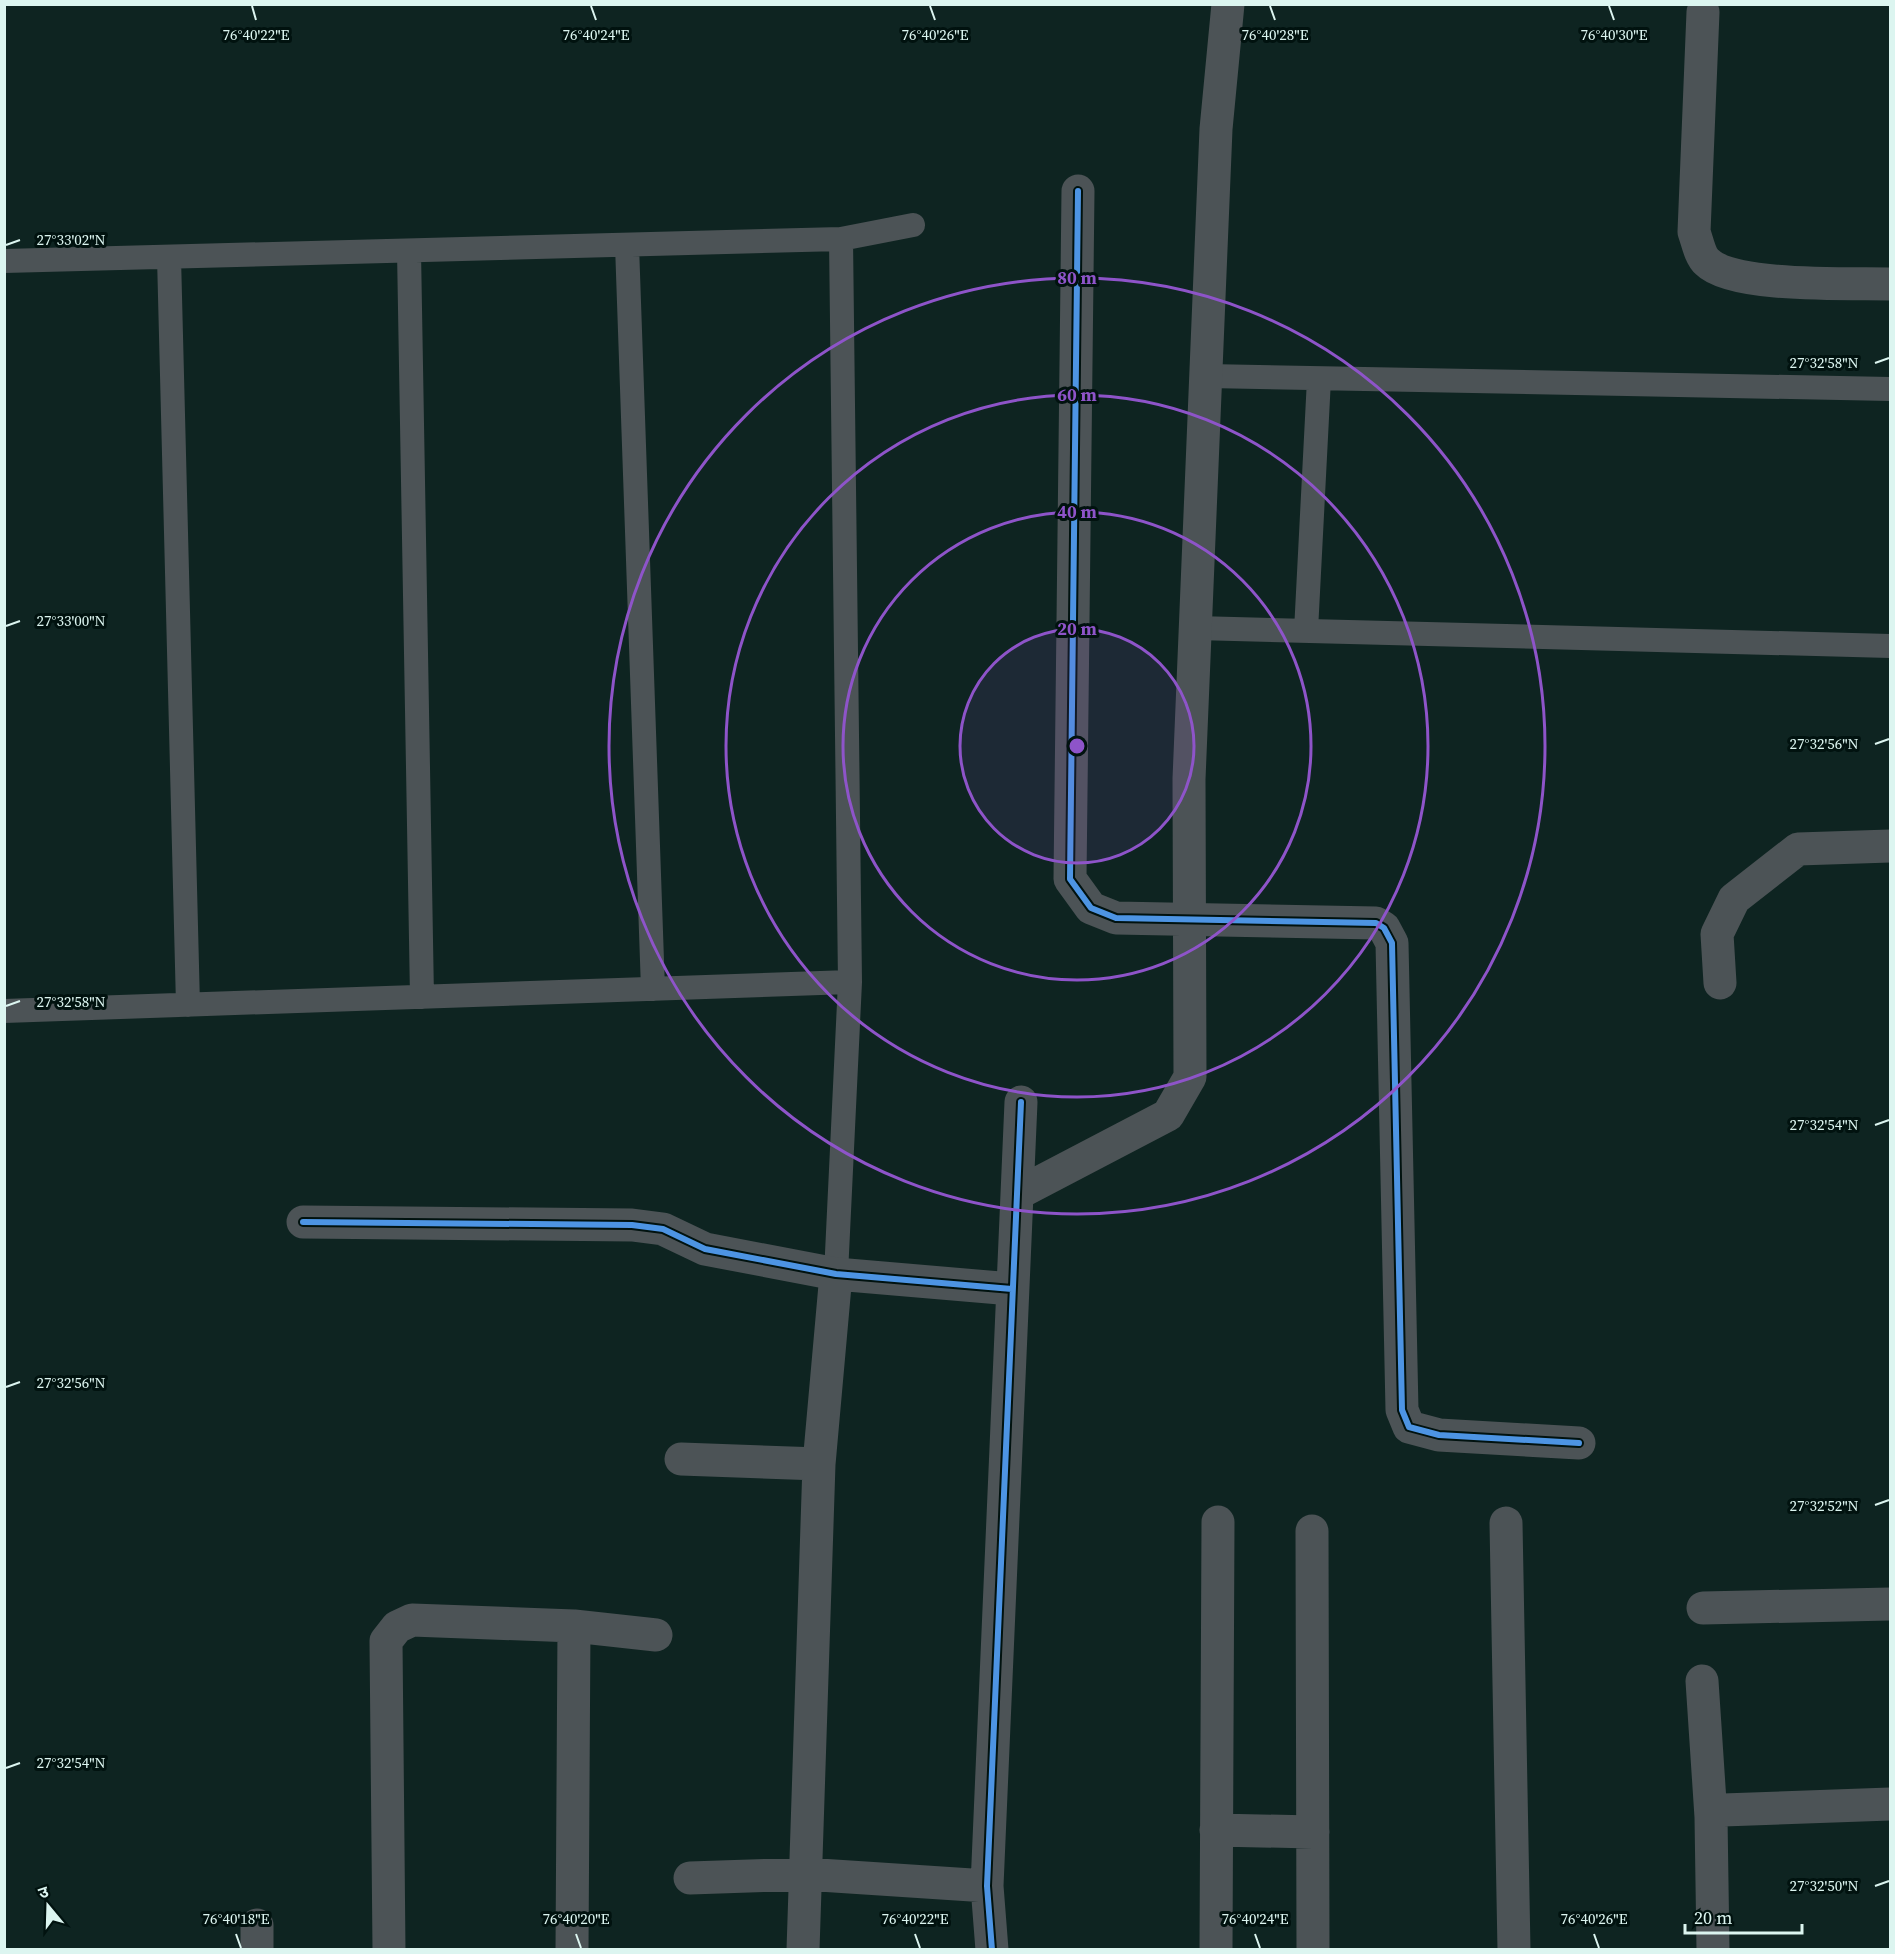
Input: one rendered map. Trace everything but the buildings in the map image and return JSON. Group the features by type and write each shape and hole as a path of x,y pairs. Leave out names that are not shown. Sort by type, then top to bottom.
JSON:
{"street":[{"path":"1017,1194 1168,1115 1190,1077 1189,779 1208,376 1216,129 1228,4"},
{"path":"1703,12 1694,232 1706,262 1728,274 1756,279 1890,284"},
{"path":"1078,191 1070,879 1091,908 1116,918 1376,923 1384,928 1392,943 1402,1410 1409,1427 1438,1435 1579,1443"},
{"path":"1720,983 1718,934 1734,899 1798,849 1890,846"},
{"path":"992,1950 987,1886 1020,1101"},
{"path":"303,1222 632,1225 663,1229 705,1249 836,1274 1012,1289"},
{"path":"802,1950 819,1464 836,1274"},
{"path":"681,1459 819,1464"},
{"path":"1215,1950 1218,1522"},
{"path":"1506,1523 1514,1950"},
{"path":"1312,1531 1312,1950"},
{"path":"1702,1608 1890,1604"},
{"path":"389,1950 386,1641 398,1627 412,1620 574,1626 656,1635"},
{"path":"572,1950 574,1626"},
{"path":"1702,1681 1711,1817 1713,1950"},
{"path":"1711,1817 1723,1810 1890,1804"},
{"path":"1216,1830 1312,1833"},
{"path":"690,1878 804,1874 987,1886"}],"lane":[{"path":"4,261 841,239 913,225"},
{"path":"836,1274 850,982 841,239"},
{"path":"627,245 653,989"},
{"path":"409,251 422,996"},
{"path":"169,257 188,1005"},
{"path":"1208,376 1890,389"},
{"path":"1306,631 1319,379"},
{"path":"1196,628 1890,646"},
{"path":"4,1011 850,982"}],"cycle path":[{"path":"1078,191 1070,879 1091,908 1116,918 1376,923 1384,928 1392,943 1402,1410 1409,1427 1439,1435 1579,1443"},
{"path":"992,1950 987,1886 1021,1102"},
{"path":"303,1222 632,1225 663,1229 705,1249 836,1274 1012,1289"}]}
